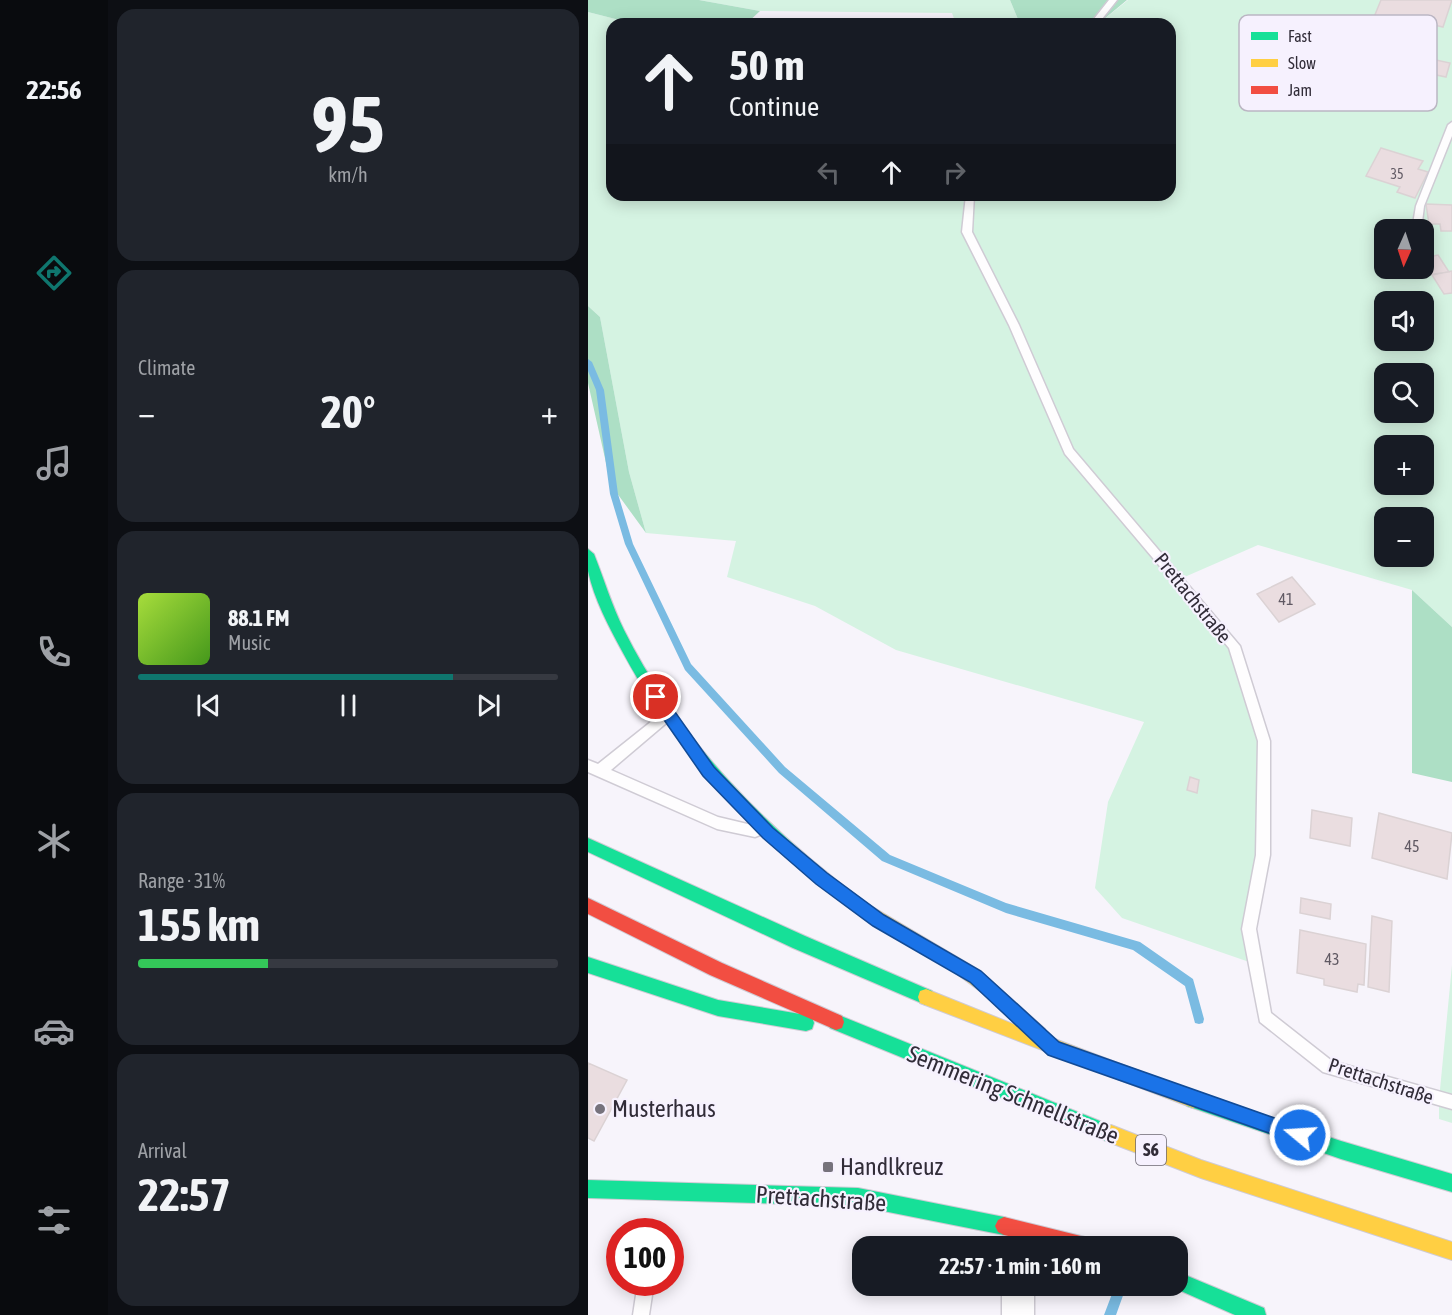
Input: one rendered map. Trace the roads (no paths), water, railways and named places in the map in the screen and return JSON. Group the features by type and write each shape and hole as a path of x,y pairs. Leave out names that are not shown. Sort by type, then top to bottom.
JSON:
{"main road":[{"path":"588,554 623,642 667,715 708,772 768,833 822,878 879,921 976,976 1054,1049"},
{"path":"588,845 784,936 1054,1049 1235,1114 1386,1164 1452,1183"},
{"name":"Semmering Schnellstraße","path":"588,906 716,969 856,1032 1201,1169 1452,1251"},
{"path":"588,965 718,1008 856,1032"},
{"name":"Prettachstraße","path":"588,1189 858,1197 1010,1236"},
{"path":"1188,1285 1257,1315"}],"street":[{"path":"1018,1296 1018,1315"}],"lane":[{"path":"1099,18 1113,0"},
{"path":"1418,219 1420,206 1452,124"},
{"name":"Prettachstraße","path":"970,201 967,232 1014,325 1069,451 1234,646 1264,741 1263,855 1249,929 1265,1017 1328,1067 1452,1102"},
{"path":"667,715 594,768 717,823 768,833"},
{"path":"641,1315 644,1296"}],"waterway":[{"path":"588,362 600,390 614,494 629,544 688,667 782,770 886,858 1006,908 1136,946 1189,983 1199,1019"},
{"path":"1110,1315 1117,1296"}],"place":[{"name":"Musterhaus","path":"600,1109"},
{"name":"Handlkreuz","path":"828,1167"}]}
